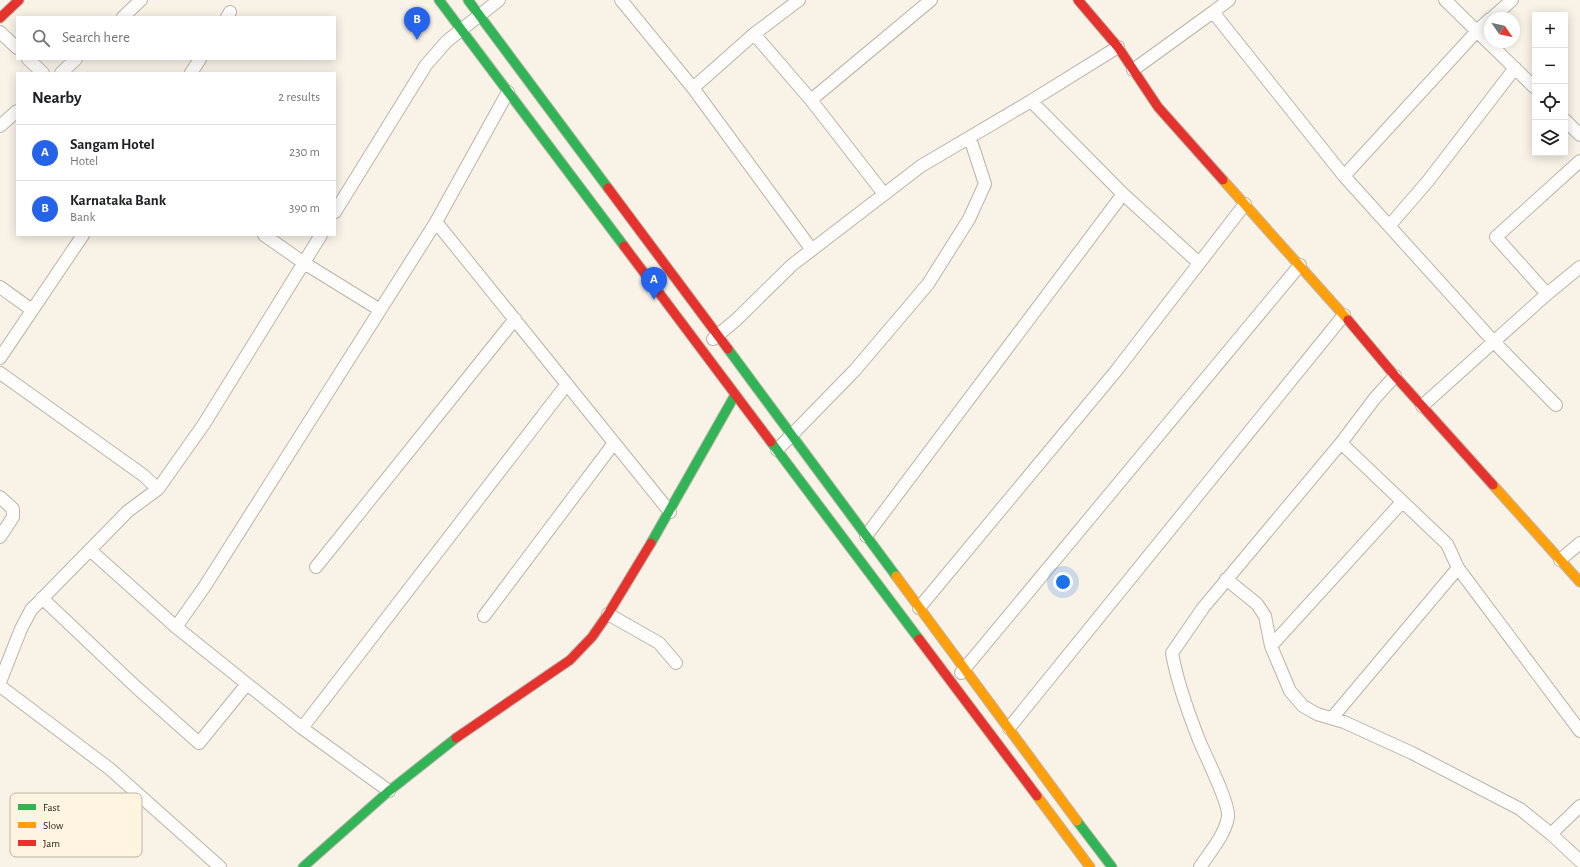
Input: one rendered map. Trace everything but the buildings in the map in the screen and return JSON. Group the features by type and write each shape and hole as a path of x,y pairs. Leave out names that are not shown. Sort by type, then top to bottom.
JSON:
{"main road":[{"path":"0,18 19,0"},
{"path":"439,0 1087,863"},
{"path":"468,0 1112,867"},
{"path":"1078,0 1118,48 1158,107 1300,265 1395,376 1580,582"},
{"path":"303,867 389,791 473,725 570,660 592,637 608,614 670,512 735,395"}],"street":[{"path":"124,16 141,0"},
{"path":"336,210 426,65 447,41 499,0"},
{"path":"620,0 693,88 812,250"},
{"path":"693,88 754,34 799,0"},
{"path":"811,100 931,0"},
{"path":"1133,70 1229,0"},
{"path":"1445,0 1532,85"},
{"path":"1499,12 1512,0"},
{"path":"1213,12 1344,176 1390,225 1413,253 1444,285 1494,342 1556,405"},
{"path":"1344,176 1484,25"},
{"path":"0,32 16,47"},
{"path":"754,34 811,100 884,194"},
{"path":"701,348 736,320 792,265 921,166 1118,48"},
{"path":"29,60 42,72"},
{"path":"61,72 75,60"},
{"path":"192,72 199,60"},
{"path":"1390,225 1428,181 1515,68"},
{"path":"176,626 205,586 436,222 508,92"},
{"path":"1031,101 1123,194 1199,262"},
{"path":"0,126 16,112"},
{"path":"1568,123 1580,135"},
{"path":"777,450 855,370 928,284 969,219 985,184 970,138"},
{"path":"1546,294 1496,237 1580,161"},
{"path":"866,536 1123,194"},
{"path":"919,608 1116,370 1245,204"},
{"path":"436,222 670,512"},
{"path":"0,358 82,236"},
{"path":"265,236 304,263 380,310"},
{"path":"0,682 21,629 31,610 128,511 158,489 204,424 320,236"},
{"path":"952,683 1300,265"},
{"path":"1422,406 1546,294 1580,266"},
{"path":"0,287 32,310"},
{"path":"1009,728 1344,315"},
{"path":"316,567 515,319"},
{"path":"0,373 143,475 158,489"},
{"path":"1200,867 1224,831 1228,815 1226,803 1198,738 1175,675 1172,653 1199,613 1226,579 1341,443 1375,398 1395,376"},
{"path":"302,728 567,384"},
{"path":"484,616 614,443"},
{"path":"1341,443 1447,544 1458,568 1580,731"},
{"path":"0,497 13,509 13,517 0,537"},
{"path":"1271,646 1402,502"},
{"path":"1560,560 1580,543"},
{"path":"90,550 176,626 247,684 302,728 389,791"},
{"path":"1332,718 1458,568"},
{"path":"1226,579 1257,604 1265,616 1271,646 1290,691 1303,706 1317,714 1344,722 1412,753 1520,809 1551,834 1580,861"},
{"path":"42,598 136,687 199,743 247,684"},
{"path":"608,614 659,643 676,663"},
{"path":"0,686 110,769 137,793"},
{"path":"142,798 220,867"},
{"path":"1551,834 1580,806"},
{"path":"1075,867 1087,863"}],"traffic: fast":[{"path":"439,0 624,246"},
{"path":"468,0 608,188"},
{"path":"728,349 896,576"},
{"path":"651,543 735,395"},
{"path":"771,442 919,639"},
{"path":"303,867 389,791 456,738"},
{"path":"1077,821 1112,867"}],"traffic: slow":[{"path":"1223,180 1348,320"},
{"path":"1493,485 1580,582"},
{"path":"896,576 1077,821"},
{"path":"1037,796 1090,867"}],"traffic: jam":[{"path":"0,18 19,0"},
{"path":"1078,0 1118,47 1158,107 1223,180"},
{"path":"608,188 728,349"},
{"path":"624,246 771,442"},
{"path":"1348,320 1395,376 1493,485"},
{"path":"456,738 570,660 592,637 608,614 651,543"},
{"path":"919,639 1037,796"}],"place":[{"name":"Karnataka Bank","path":"417,40"},
{"name":"Sangam Hotel","path":"654,300"}]}
